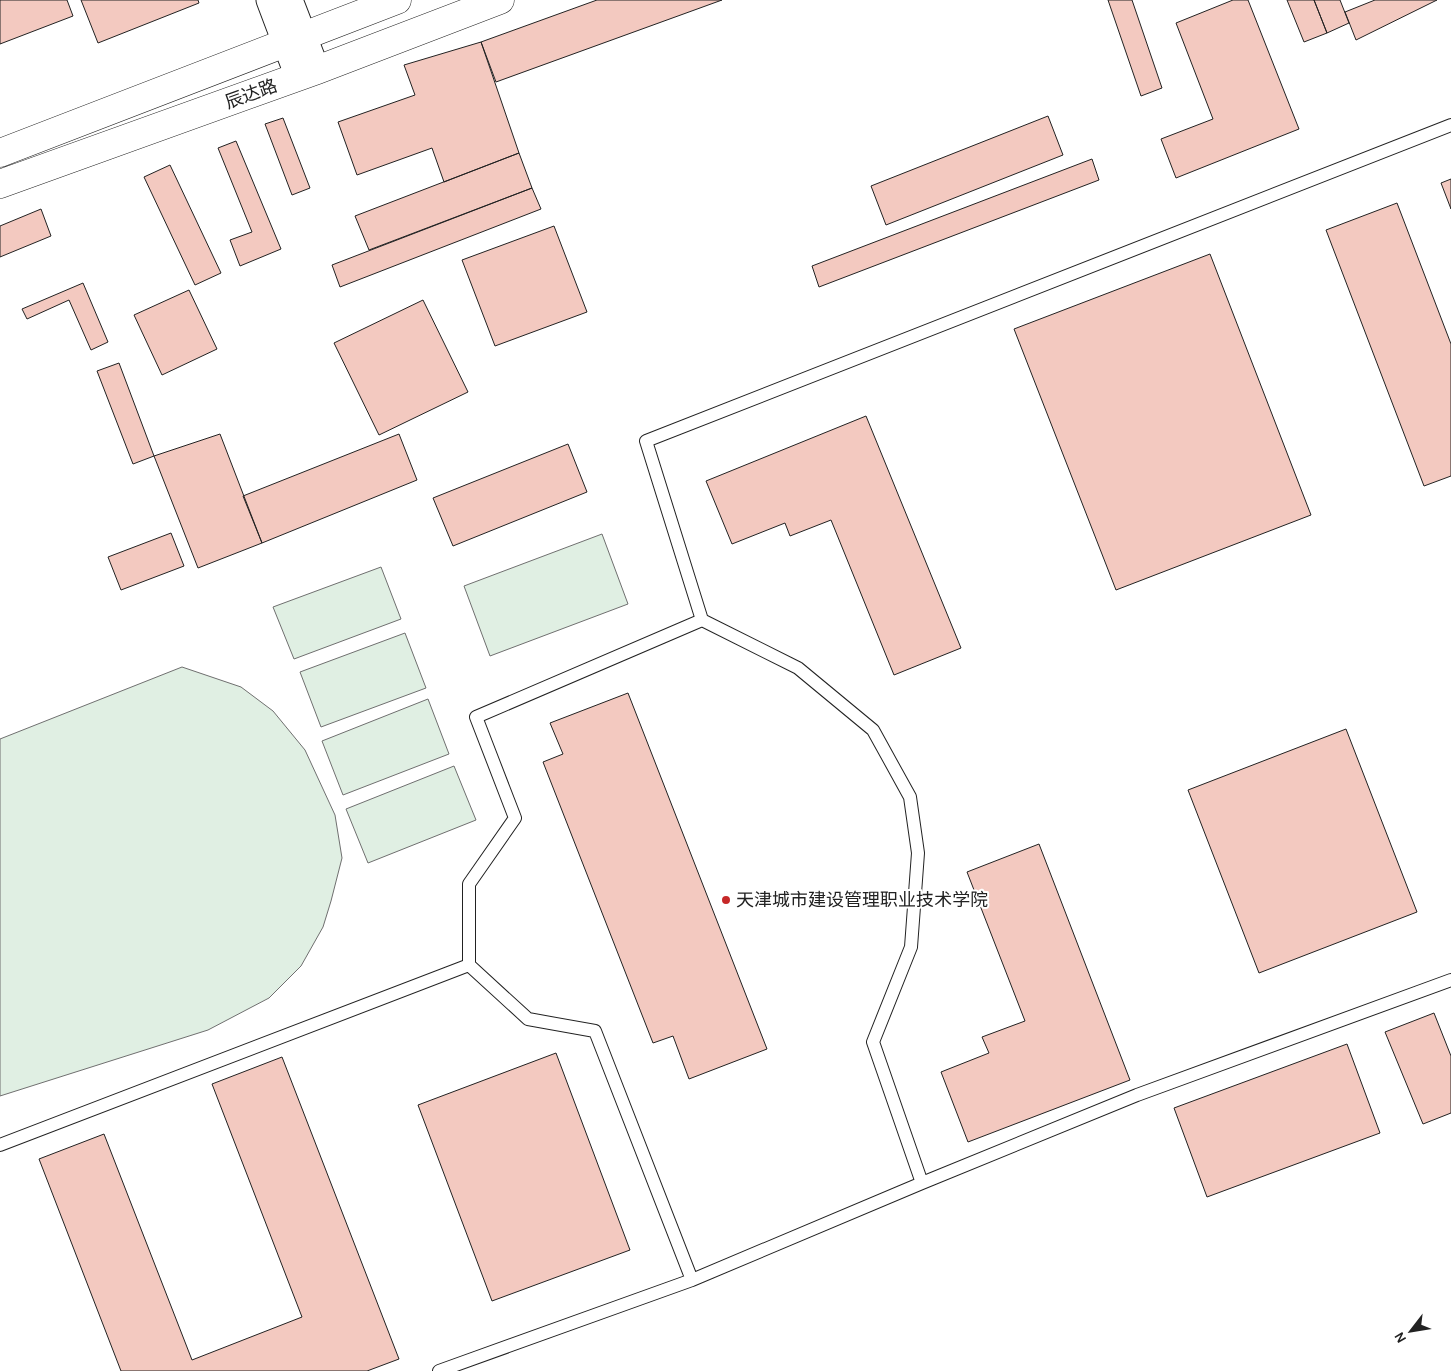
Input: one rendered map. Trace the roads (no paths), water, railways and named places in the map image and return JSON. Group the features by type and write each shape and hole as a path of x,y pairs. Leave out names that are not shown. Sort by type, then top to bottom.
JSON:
{"street":[{"path":"269,0 295,40 308,74"},
{"path":"290,0 295,40"},
{"name":"辰达路","path":"0,153 397,0"},
{"name":"辰达路","path":"0,184 308,74 500,0"}],"lane":[{"path":"922,1183 873,1042 911,947 918,853 910,797 873,730 798,668 702,620 646,441 1451,125"},
{"path":"692,1280 594,1031 528,1018 469,965 469,884 515,818 476,716 702,620"},
{"path":"0,1145 469,965"},
{"path":"439,1371 692,1280 1137,1095 1451,980"}],"place":[{"name":"天津城市建设管理职业技术学院","path":"726,900"}]}
